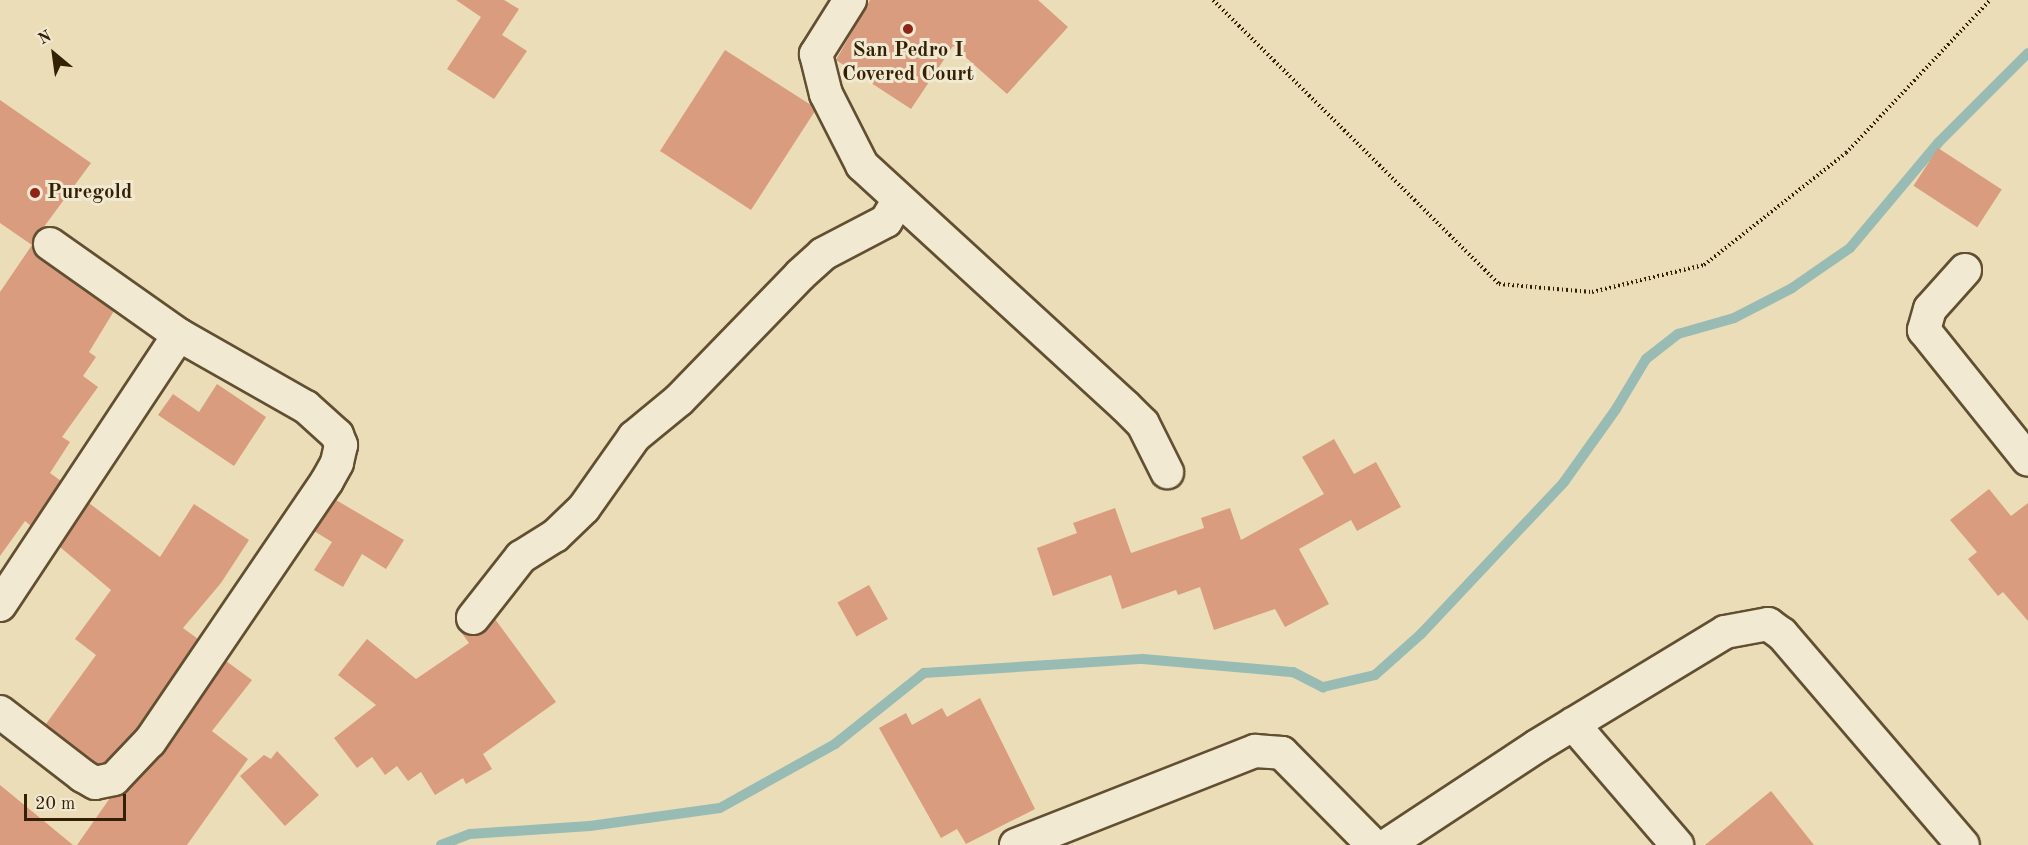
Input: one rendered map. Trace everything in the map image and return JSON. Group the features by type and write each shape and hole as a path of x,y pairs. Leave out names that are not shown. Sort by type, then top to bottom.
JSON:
{"street":[{"path":"850,0 816,54 826,94 843,134 862,165 898,201 1143,424 1167,472"},
{"path":"473,618 520,556 555,536 584,508 634,437 679,400 823,254 886,221 898,201"},
{"path":"0,712 83,776 95,783 114,779 150,741 337,463 341,445 323,419 179,335 50,244"},
{"path":"1965,270 1930,309 1924,330 2028,460"},
{"path":"0,605 179,335"},
{"path":"1387,845 1573,724 1725,632 1768,624 1782,634 1962,845"},
{"path":"1573,724 1677,845"},
{"path":"1016,845 1255,751 1282,753 1373,845"}],"path":[{"path":"1213,0 1499,284 1592,292 1704,265 1846,153 1990,0"}],"building":[{"path":"456,0 504,0 519,9 502,35 527,51 494,99 447,69 481,17"},
{"path":"870,0 1038,0 1068,27 1007,94 953,46 911,109 836,60"},
{"path":"725,50 811,105 815,111 751,210 660,151"},
{"path":"0,100 91,163 32,243 40,259 114,311 89,352 96,357 83,376 98,387 62,437 70,442 50,473 61,481 31,526 25,521 0,556 0,292 32,245 0,223"},
{"path":"1938,148 2002,189 1977,227 1913,186"},
{"path":"217,384 266,417 234,466 158,415 173,394 199,412"},
{"path":"1334,439 1354,474 1376,462 1401,507 1357,531 1351,520 1299,549 1329,604 1285,627 1275,609 1214,630 1200,587 1178,595 1176,590 1122,609 1111,575 1053,596 1037,548 1077,533 1073,523 1115,508 1131,553 1204,528 1201,518 1230,508 1241,540 1324,494 1302,457"},
{"path":"1989,489 2011,516 2028,503 2028,621 2003,592 1998,596 1968,559 1977,552 1950,520"},
{"path":"336,500 404,540 386,569 362,554 343,587 314,570 332,542 314,531"},
{"path":"89,503 160,557 194,504 249,540 221,583 183,628 198,639 136,730 105,763 98,764 46,724 96,655 75,639 111,590 60,547"},
{"path":"869,585 888,619 856,637 838,602"},
{"path":"495,619 556,702 483,754 492,769 466,784 463,778 435,795 421,772 408,781 397,766 385,775 372,757 357,768 334,738 376,705 338,675 367,639 416,679 469,643 461,632 479,635"},
{"path":"226,661 252,680 212,731 248,759 187,845 77,845 110,798 127,791 163,753"},
{"path":"980,698 1035,809 966,844 957,829 941,838 879,728 906,713 912,725 942,708 947,717"},
{"path":"277,751 319,795 285,826 240,776 264,755 271,759"},
{"path":"0,785 73,845 0,845"},
{"path":"1771,791 1814,845 1705,845"}],"waterway":[{"path":"441,845 470,834 590,826 720,808 835,744 924,673 1143,659 1293,672 1323,687 1375,675 1421,634 1564,482 1616,409 1646,359 1678,334 1734,318 1792,288 1850,248 1938,143 2028,53"}],"place":[{"name":"San Pedro I Covered Court","path":"908,29"},
{"name":"Puregold","path":"35,193"}]}
